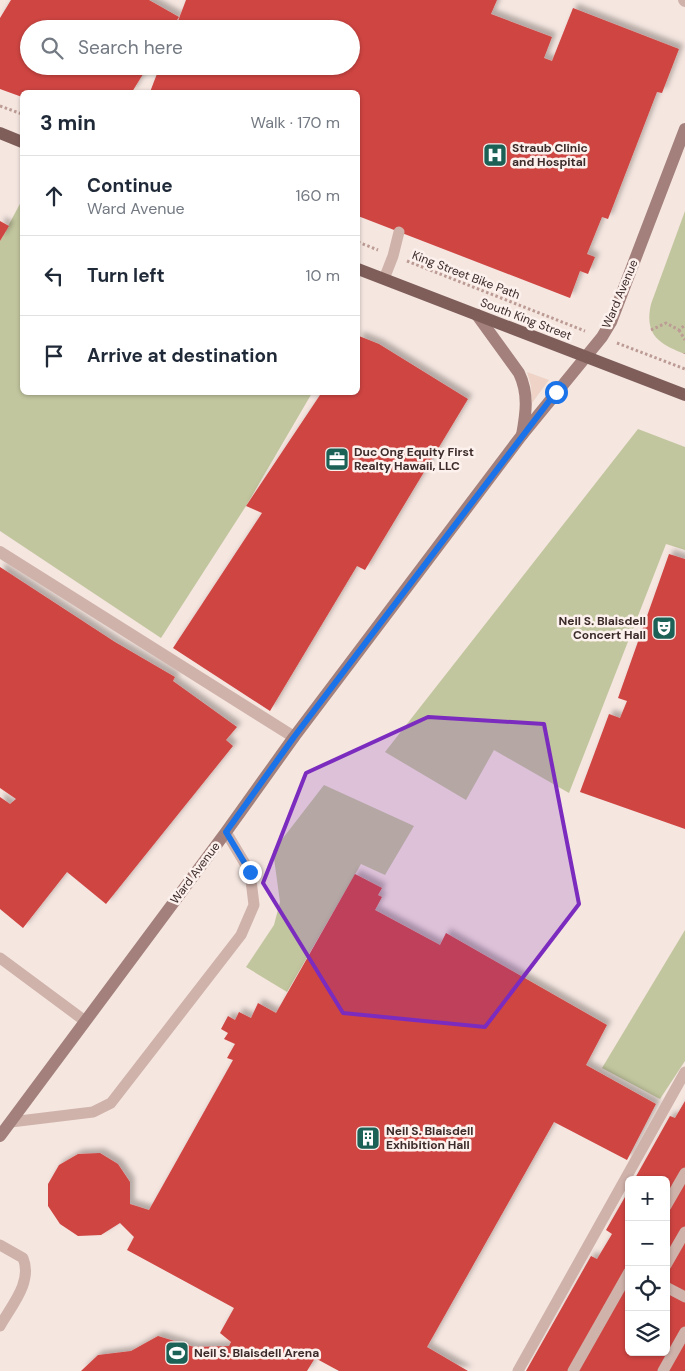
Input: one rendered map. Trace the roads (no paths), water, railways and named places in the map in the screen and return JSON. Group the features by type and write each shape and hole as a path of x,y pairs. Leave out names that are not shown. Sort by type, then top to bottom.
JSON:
{"main road":[{"name":"Ward Avenue","path":"0,1136 226,832 294,737 522,436 602,337 611,322 685,129"},
{"path":"0,133 20,141"},
{"name":"South King Street","path":"360,270 685,395"},
{"path":"477,315 522,379 526,401 522,436"}],"street":[{"path":"0,552 294,737"}],"lane":[{"path":"384,279 393,256 399,232"},
{"path":"11,1122 93,1112 111,1103 241,935 254,905 250,872 226,832"},
{"path":"0,958 85,1021"},
{"path":"518,1371 685,1072"},
{"path":"670,1199 685,1173"},
{"path":"670,1258 685,1232"},
{"path":"0,1245 22,1258 26,1273 24,1284 0,1326"},
{"path":"573,1371 625,1279"},
{"path":"670,1289 685,1297"},
{"path":"663,1371 685,1332"}],"place":[{"name":"Straub Clinic and Hospital","path":"495,155"},
{"name":"Duc Ong Equity First Realty Hawaii, LLC","path":"337,459"},
{"name":"Neil S. Blaisdell Concert Hall","path":"664,628"},
{"name":"Neil S. Blaisdell Exhibition Hall","path":"368,1138"},
{"name":"Neil S. Blaisdell Arena","path":"177,1353"}]}
